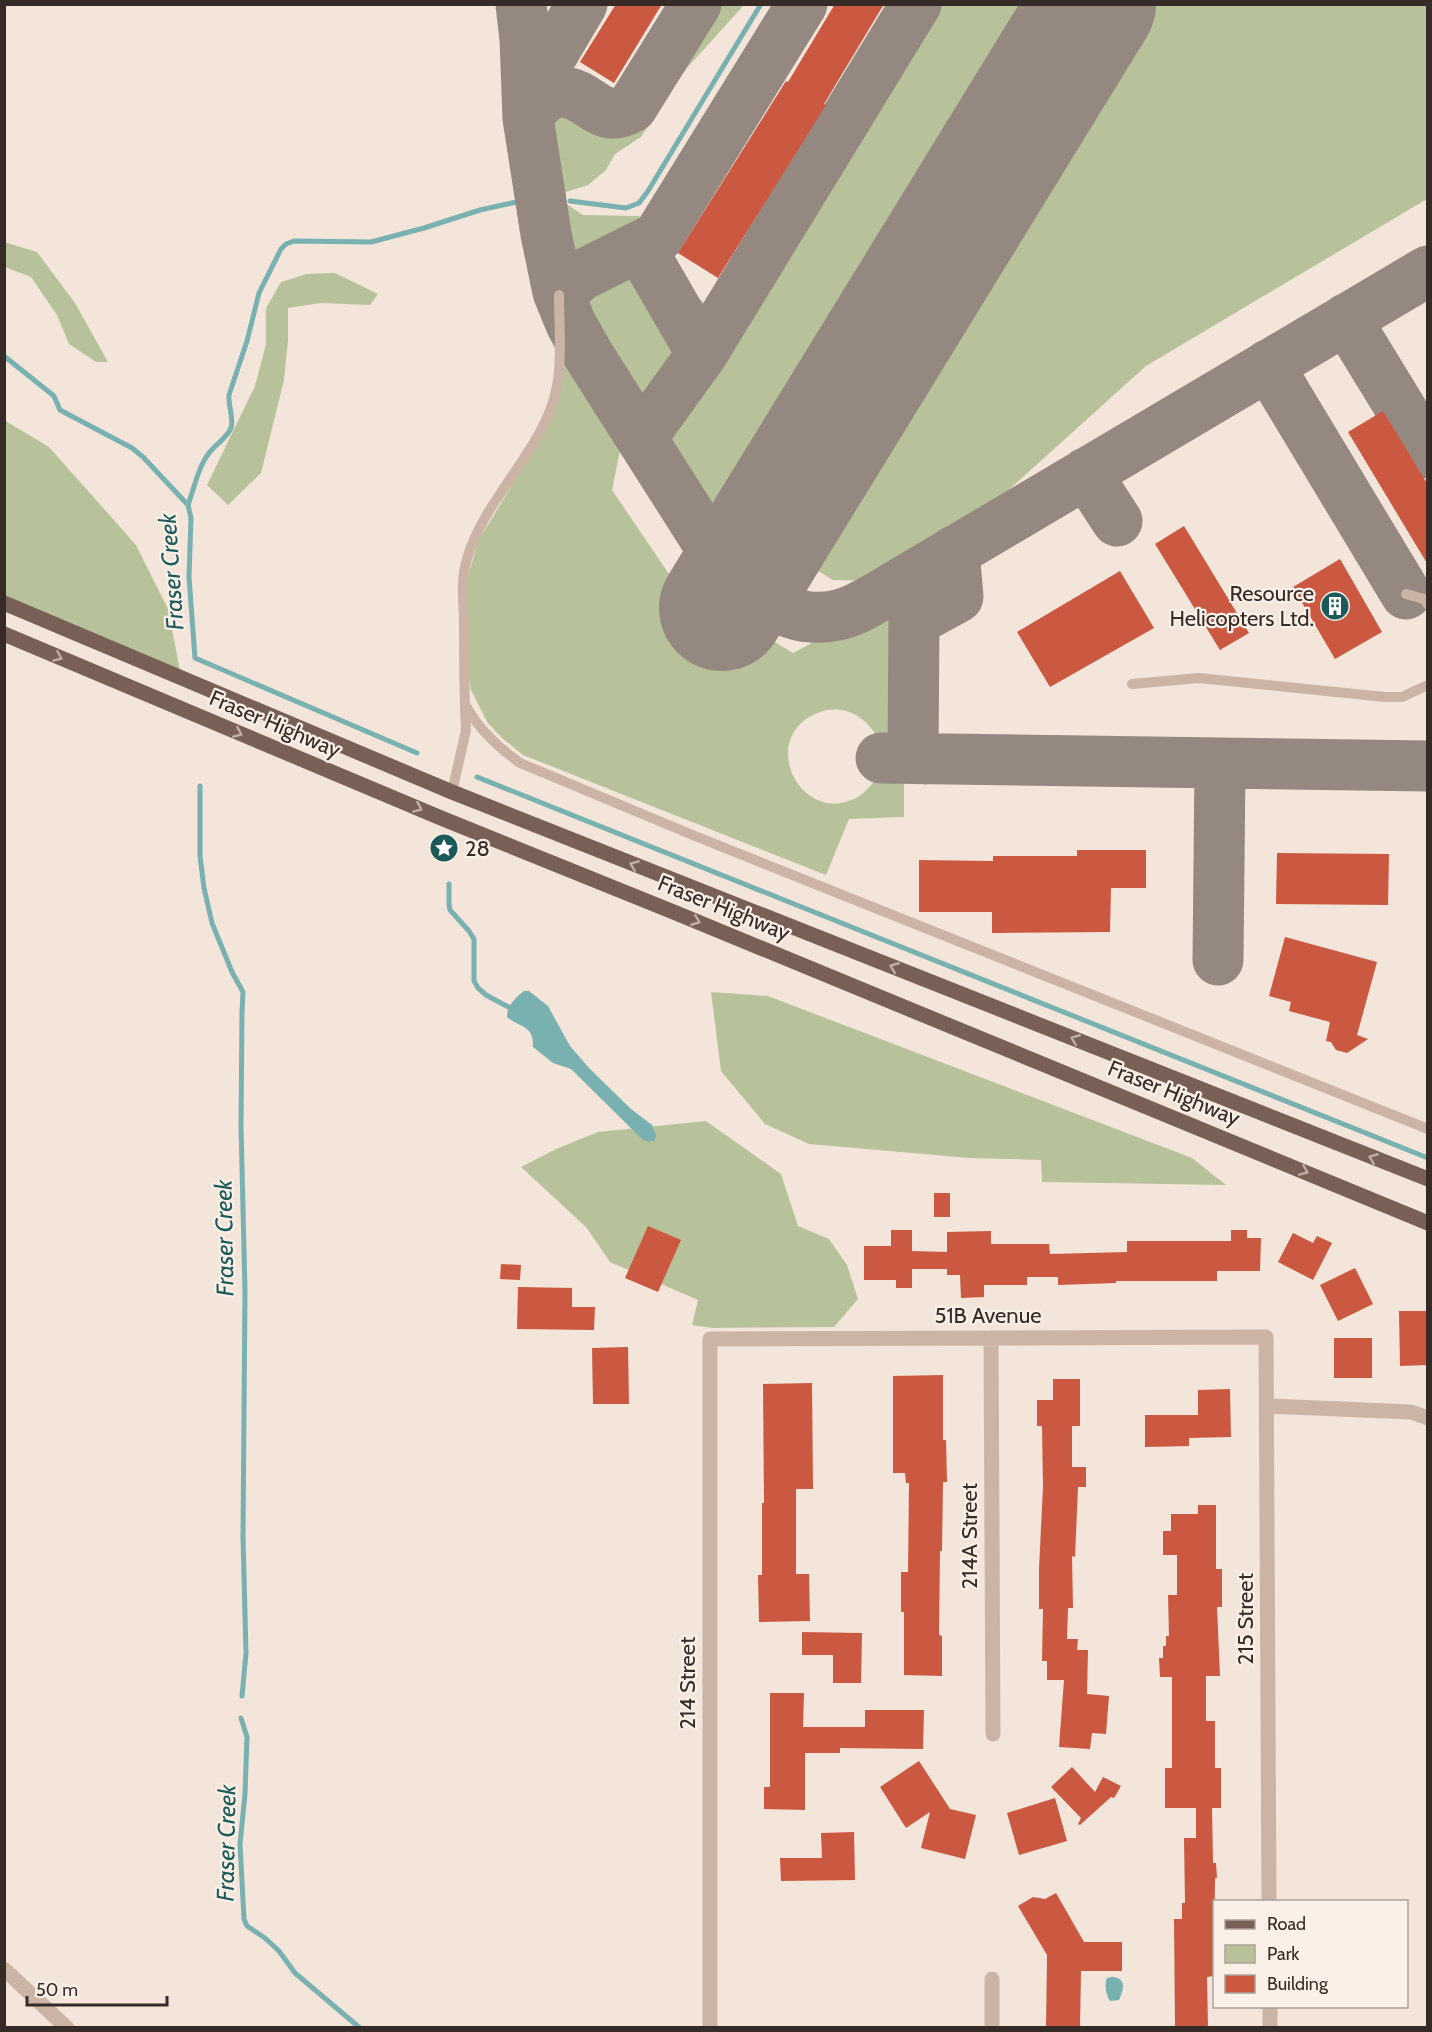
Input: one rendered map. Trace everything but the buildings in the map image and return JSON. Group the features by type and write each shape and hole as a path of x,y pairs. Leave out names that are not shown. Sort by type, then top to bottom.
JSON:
{"main road":[{"name":"Fraser Highway","path":"4,603 452,792 1428,1179"},
{"name":"Fraser Highway","path":"4,634 441,818 1428,1223"}],"street":[{"name":"51B Avenue","path":"710,1338 1266,1337"},
{"name":"215 Street","path":"1266,1337 1269,1900"},
{"name":"214 Street","path":"710,1338 710,2028"},
{"name":"214A Street","path":"991,1338 993,1734"},
{"path":"1267,1406 1411,1412 1428,1418"},
{"path":"4,1969 67,2028"},
{"path":"992,1979 992,2028"},
{"path":"1270,2008 1270,2028"}],"lane":[{"path":"452,792 466,730 463,578 473,542 487,515 521,464 553,400 558,381 559,295"},
{"path":"1406,594 1424,599 1428,605"},
{"path":"1132,684 1199,678 1385,697 1402,697 1428,685"},
{"path":"465,704 474,721 520,764 694,836 1428,1129"}],"green space":[{"path":"702,5 744,5 686,69 641,137 615,154 606,170 588,185 566,192 565,203 583,215 640,216 629,241 596,254 566,262 558,234 540,135 543,115 552,106 567,102 611,117 638,110"},
{"path":"925,5 1056,5 749,501 731,509 715,511 699,501 690,491 660,444 661,429 704,364"},
{"path":"1129,5 1427,5 1427,199 1146,366 982,514 871,581 833,580 808,565 803,536"},
{"path":"4,242 37,252 75,303 108,362 96,362 69,344 57,315 31,277 5,267"},
{"path":"614,270 637,276 682,352 648,414 638,416 575,307 589,282"},
{"path":"335,273 378,294 370,305 320,303 288,308 288,341 284,380 261,473 228,505 207,485 255,386 266,344 266,308 281,282 307,274"},
{"path":"685,294 702,301 710,308 710,314 696,323 681,306 681,299"},
{"path":"565,341 624,431 612,490 673,580 793,653 891,601 903,612 900,744 881,746 871,727 863,720 846,711 836,710 826,710 815,714 798,726 790,742 788,759 794,776 804,791 818,800 836,803 856,798 871,785 880,766 904,766 904,817 849,819 826,875 523,755 487,722 471,690 466,661 466,584 478,541 536,446"},
{"path":"4,420 49,447 136,545 168,609 180,670 5,603"},
{"path":"711,992 768,996 1192,1158 1226,1185 1042,1182 1041,1160 970,1158 809,1144 765,1124 721,1071"},
{"path":"706,1121 781,1174 798,1226 829,1239 847,1265 858,1299 834,1327 712,1328 692,1325 698,1300 610,1262 586,1227 521,1167 556,1149 598,1132"}],"water":[{"path":"524,991 529,991 548,1006 570,1046 631,1109 652,1125 656,1135 655,1140 648,1142 642,1139 571,1069 553,1063 533,1047 529,1031 507,1017 512,1002"},
{"path":"1107,1978 1120,1979 1123,1988 1119,2000 1110,2001 1106,1984"}],"waterway":[{"path":"570,201 626,208 639,203 761,4"},
{"path":"188,505 205,459 231,428 229,395 247,341 259,293 281,249 286,244 294,241 371,242 480,210 521,201"},
{"name":"Fraser Creek","path":"4,356 54,396 60,410 132,448 188,505 191,518 189,577 195,658 417,753"},
{"path":"477,777 1428,1158"},
{"name":"Fraser Creek","path":"200,786 200,856 204,888 212,923 232,972 243,992 241,1126 245,1291 243,1537 246,1653 242,1696"},
{"path":"449,884 450,910 474,939 474,981 486,995 514,1010"},
{"name":"Fraser Creek","path":"241,1718 247,1737 240,1844 244,1919 247,1926 279,1951 295,1973 360,2028"}],"taxiway":[{"path":"521,4 525,39 528,118 546,234 558,292 571,324 706,540 722,551 736,554 749,550 765,539"},
{"path":"528,101 536,82 582,4"},
{"path":"528,118 539,103 558,92 574,95 609,113 621,112 632,107 696,4"},
{"path":"559,295 580,276 658,237 802,4"},
{"path":"642,437 702,354 916,4"},
{"path":"640,247 702,354"},
{"path":"765,539 757,570 760,584 775,604 786,611 812,617 838,615 853,610 1428,271"},
{"path":"1346,319 1428,453"},
{"path":"1268,365 1406,594"},
{"path":"1086,473 1117,521"},
{"path":"926,759 919,758 913,753 914,621 958,597 954,551"},
{"path":"881,758 1428,766"},
{"path":"1218,960 1220,764"}],"runway":[{"path":"722,608 1093,4"}],"place":[{"name":"Resource Helicopters Ltd.","path":"1335,606"},
{"name":"28","path":"444,848"}]}
